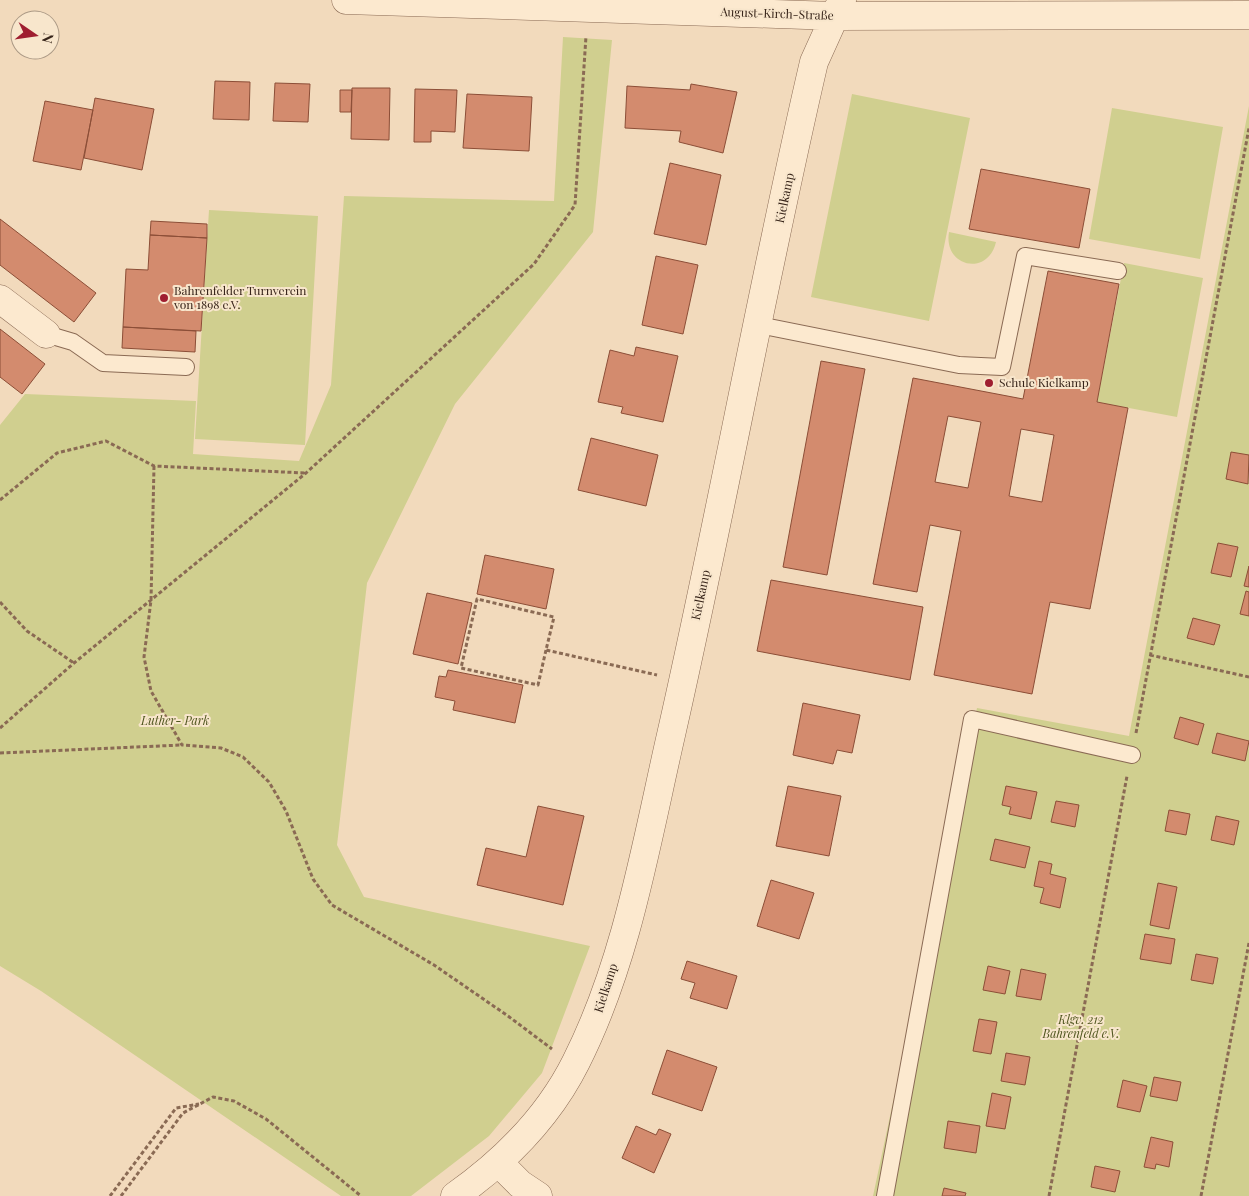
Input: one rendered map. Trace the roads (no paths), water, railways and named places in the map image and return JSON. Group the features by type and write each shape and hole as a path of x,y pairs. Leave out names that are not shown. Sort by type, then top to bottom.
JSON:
{"street":[{"name":"August-Kirch-Straße","path":"346,0 839,8 1209,8 1249,16"},
{"name":"Kielkamp","path":"455,1196 499,1163 526,1136 555,1100 590,1034 604,996 641,867 814,62 839,8"},
{"path":"0,299 46,334"},
{"path":"499,1163 520,1184 538,1196"}],"lane":[{"path":"759,325 959,365 1002,368 1025,256 1118,272"},
{"path":"46,334 74,342 103,363 186,367"},
{"path":"885,1196 972,719 1132,755"}],"place":[{"name":"Bahrenfelder Turnverein von 1898 e.V.","path":"164,298"},
{"name":"Schule Kielkamp","path":"989,383"}],"park label":[{"name":"Luther- Park","path":"175,721"},
{"name":"Klgv. 212 Bahrenfeld e.V.","path":"1081,1027"}]}
